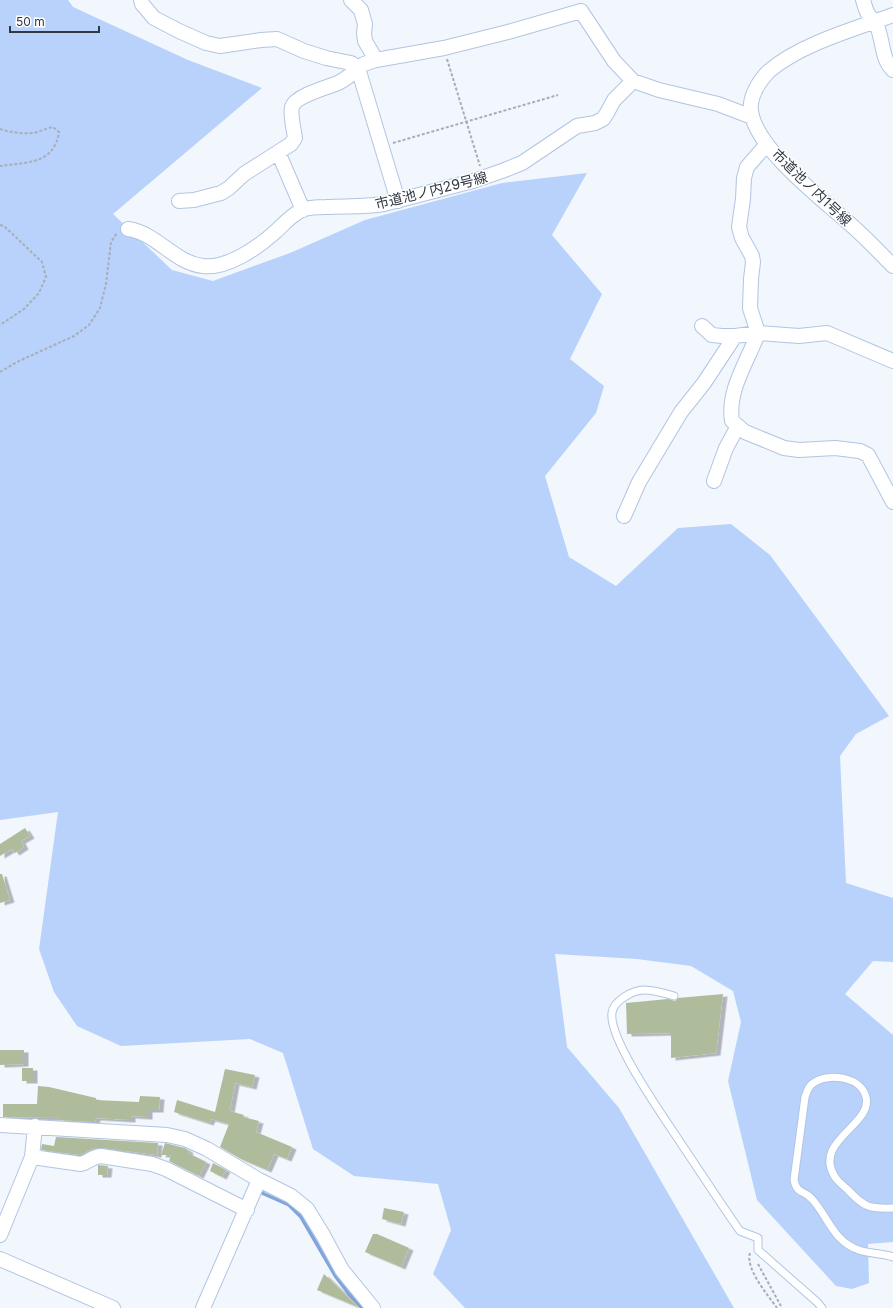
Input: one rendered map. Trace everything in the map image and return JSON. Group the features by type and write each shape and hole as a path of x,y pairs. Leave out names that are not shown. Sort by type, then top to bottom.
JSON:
{"street":[{"path":"141,0 142,4 154,18 206,43 220,46 277,39 304,51 326,58 350,63 358,68 398,201"},
{"path":"351,0 361,10 365,24 365,41 376,60"},
{"path":"863,0 870,17 875,22 888,65 893,70"},
{"path":"179,202 221,193 229,188 244,174 294,141 293,104 305,97 338,83 350,76 364,64 376,60 444,48 508,32 579,5 614,61 633,81 659,90 718,104 752,117"},
{"name":"市道池ノ内1号線","path":"893,15 813,44 781,62 768,72 759,84 753,95 751,104 752,117 760,135 767,144 789,169 821,200 850,224 893,266"},
{"name":"市道池ノ内29号線","path":"128,229 150,237 186,262 197,266 215,266 252,251 292,217 303,210 324,207 373,206 398,201 483,177 522,163 578,126 595,123 603,119 608,113 614,100 633,81"},
{"path":"767,144 747,167 744,178 739,227 742,238 754,262 751,279 750,308 758,333 741,372 732,403 732,421 745,432 784,448 799,450 835,448 860,451 868,455 893,502"},
{"path":"278,152 303,210"},
{"path":"702,326 712,335 735,336 758,333 799,336 827,333 893,361"},
{"path":"624,516 639,482 681,412 704,383 735,336"},
{"path":"714,480 726,448 738,426"},
{"path":"0,1124 167,1135 185,1139 207,1149 259,1180 292,1196 307,1210 324,1235 342,1270 373,1308"},
{"path":"0,1235 32,1157 35,1126"},
{"path":"32,1157 81,1164 86,1163 94,1157 101,1156 152,1164 166,1169 246,1210"},
{"path":"203,1308 259,1180"},
{"path":"0,1259 113,1308"}],"lane":[{"path":"674,996 643,990 637,991 618,1001 611,1014 612,1023 620,1045 645,1089 740,1231 758,1238 758,1250 822,1308"},
{"path":"893,1208 878,1209 866,1206 856,1199 835,1178 829,1164 830,1156 837,1142 865,1111 867,1104 863,1089 851,1080 836,1076 826,1078 812,1084 805,1097 794,1180 795,1187 801,1193 810,1197 817,1205 829,1225 847,1245 861,1251 893,1257"}],"path":[{"path":"444,48 483,177"},
{"path":"381,146 558,95"},
{"path":"0,129 33,133 44,128 53,127 59,132 57,141 45,158 27,163 0,166"},
{"path":"0,224 21,241 42,262 46,277 39,293 24,309 0,325"},
{"path":"0,372 19,361 74,336 89,325 100,308 106,284 110,242 118,232 128,229"},
{"path":"755,1257 751,1250 749,1257 754,1273 777,1308"},
{"path":"758,1264 782,1308"}],"shaded area":[{"path":"0,0 68,0 73,7 188,60 262,88 113,214 172,270 213,281 290,253 365,220 502,183 587,173 552,235 602,294 570,359 604,386 596,413 545,476 569,557 616,586 678,528 731,524 770,555 889,716 856,734 840,756 846,883 893,898 893,962 873,961 845,994 893,1035 893,1242 868,1244 869,1283 852,1289 836,1286 757,1200 728,1081 741,1022 733,991 691,966 637,959 555,954 567,1047 619,1108 734,1308 465,1308 433,1274 451,1230 438,1184 354,1176 313,1149 283,1053 250,1039 121,1046 77,1026 54,992 39,949 58,812 0,820"}],"building":[{"path":"25,828 30,836 21,841 24,847 15,853 12,849 0,856 0,844"},
{"path":"0,874 2,874 10,900 0,903"},
{"path":"723,994 716,1053 671,1058 671,1033 627,1034 626,1003 668,999 675,1001 678,998"},
{"path":"0,1050 24,1050 24,1064 0,1065"},
{"path":"22,1068 33,1068 33,1081 22,1081"},
{"path":"225,1069 255,1075 252,1087 235,1083 230,1111 244,1115 243,1117 259,1121 256,1132 292,1147 287,1159 274,1154 267,1170 241,1159 220,1147 229,1124 211,1119 209,1123 174,1112 177,1100 215,1112"},
{"path":"38,1086 49,1087 96,1098 96,1100 139,1102 140,1096 160,1097 159,1110 148,1110 148,1117 131,1116 131,1120 96,1118 95,1122 58,1120 59,1118 3,1117 3,1104 37,1104"},
{"path":"56,1137 158,1143 157,1155 102,1148 92,1149 80,1155 41,1150 42,1144 54,1146"},
{"path":"165,1143 185,1148 189,1151 188,1153 206,1162 199,1176 169,1161 171,1155 161,1155"},
{"path":"213,1163 226,1170 222,1177 210,1171"},
{"path":"98,1165 108,1166 107,1175 98,1175"},
{"path":"384,1208 404,1212 401,1224 382,1219"},
{"path":"373,1234 377,1234 409,1248 401,1267 365,1252"},
{"path":"324,1274 358,1307 317,1290"}],"waterway":[{"path":"262,1193 289,1205 301,1217 336,1277 349,1294 362,1307"}]}
